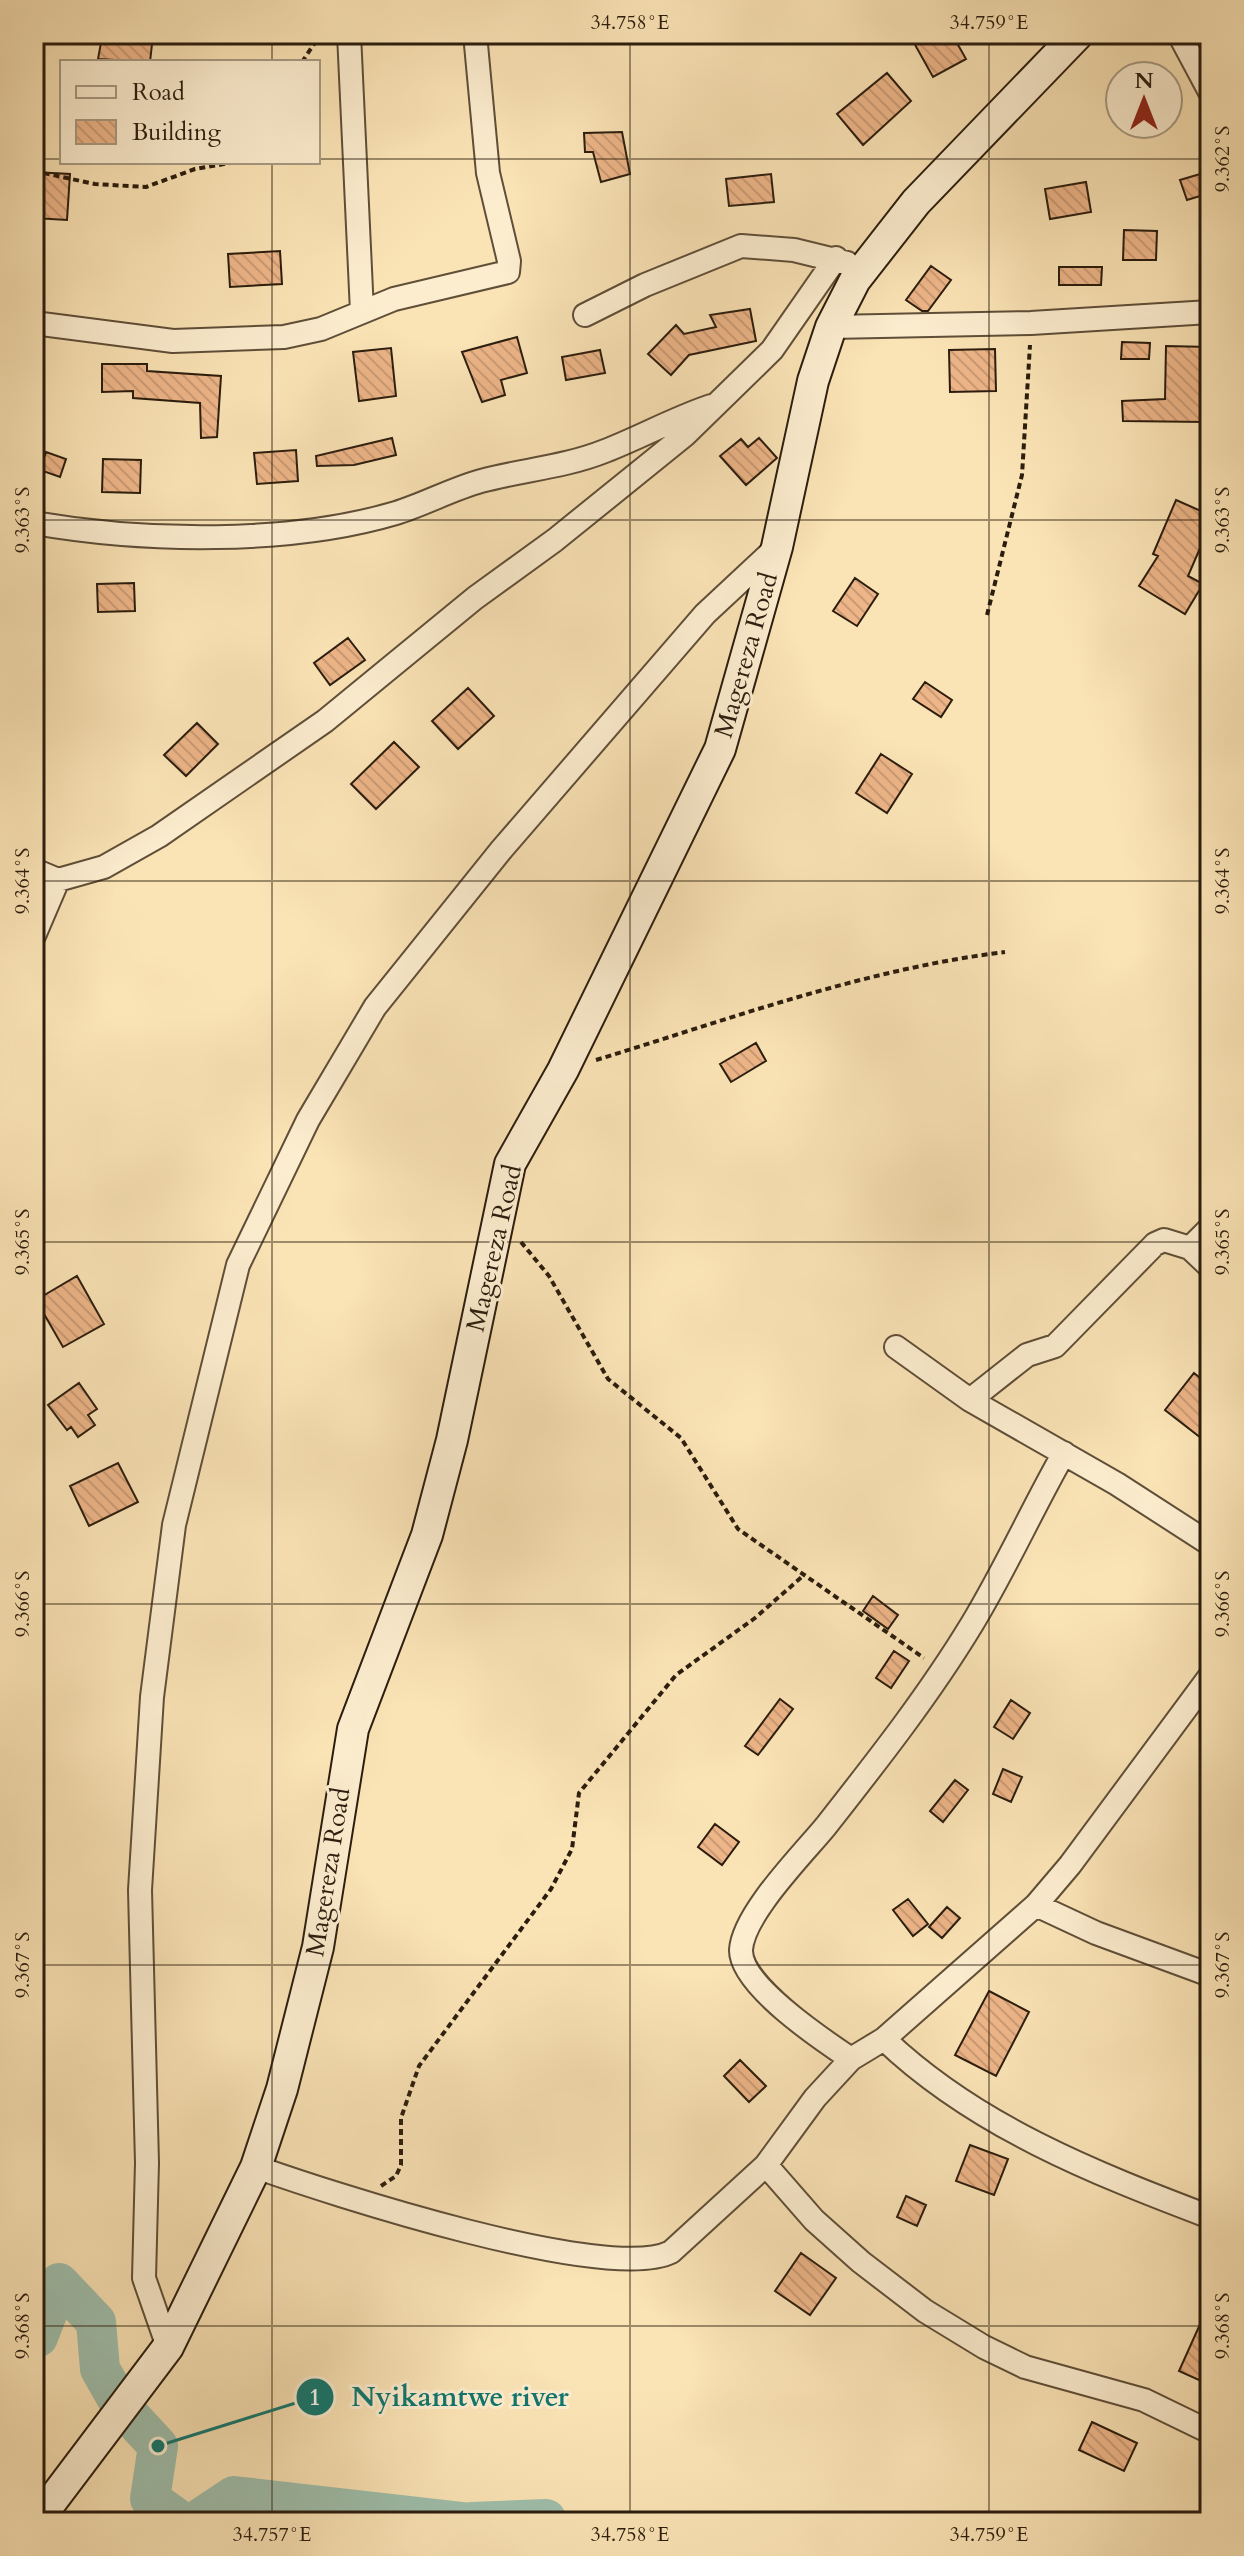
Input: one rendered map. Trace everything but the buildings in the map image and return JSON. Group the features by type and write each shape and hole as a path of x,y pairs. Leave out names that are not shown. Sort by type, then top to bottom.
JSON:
{"street":[{"path":"349,34 362,312"},
{"path":"34,323 160,339 229,341 302,335 394,299 511,270 488,173 475,34"},
{"name":"Magereza Road","path":"36,2522 168,2347 256,2167 282,2089 318,1947 353,1729 427,1535 452,1440 510,1164 563,1070 720,749 777,547 813,381 843,299 849,264 1078,34"},
{"path":"1179,34 1210,92"},
{"path":"34,870 58,880 104,867 159,836 325,721 475,598 664,454 772,350 849,264 768,246 741,246 645,285 585,315"},
{"path":"831,327 1031,323 1210,312"},
{"path":"34,523 188,537 289,531 364,520 396,513 480,481 556,466 604,452 715,405"},
{"path":"168,2347 144,2278 147,2163 141,1875 152,1697 174,1525 238,1265 258,1217 308,1120 375,1007 502,849 705,614 777,547"},
{"path":"34,936 58,880"},
{"path":"1190,1248 1210,1228"},
{"path":"970,1400 1027,1355 1061,1341 1155,1244 1164,1240 1190,1248 1210,1267"},
{"path":"896,1347 970,1400 1064,1453 1210,1544"},
{"path":"851,2059 821,2039 755,1981 744,1964 741,1950 745,1935 760,1910 942,1671 1001,1575 1064,1453"},
{"path":"256,2167 360,2202 559,2252 647,2260 661,2257 678,2248 766,2165 815,2098 851,2059 884,2039 1036,1905 1070,1865 1210,1676"},
{"path":"1036,1905 1096,1933 1210,1975"},
{"path":"884,2039 937,2085 1034,2143 1210,2217"},
{"path":"766,2165 814,2220 861,2262 925,2311 984,2347 1025,2367 1144,2400 1210,2432"}],"path":[{"path":"303,60 314,44 336,34"},
{"path":"34,171 95,184 146,187 195,169 224,164"},
{"path":"987,615 1022,475 1031,323"},
{"path":"563,1070 855,981 951,959 1005,952"},
{"path":"497,1216 549,1276 608,1379 681,1438 738,1529 942,1671"},
{"path":"360,2202 396,2176 401,2165 401,2118 419,2066 510,1947 565,1866 572,1849 579,1793 676,1675 755,1618 804,1575"}],"waterway":[{"path":"34,2338 38,2337 59,2283 96,2322 100,2369 121,2406 158,2446 150,2499 182,2522"},
{"path":"195,2522 234,2496 463,2522"},
{"path":"471,2522 546,2519 547,2522"}],"place":[{"name":"Nyikamtwe river","path":"158,2446"}]}
